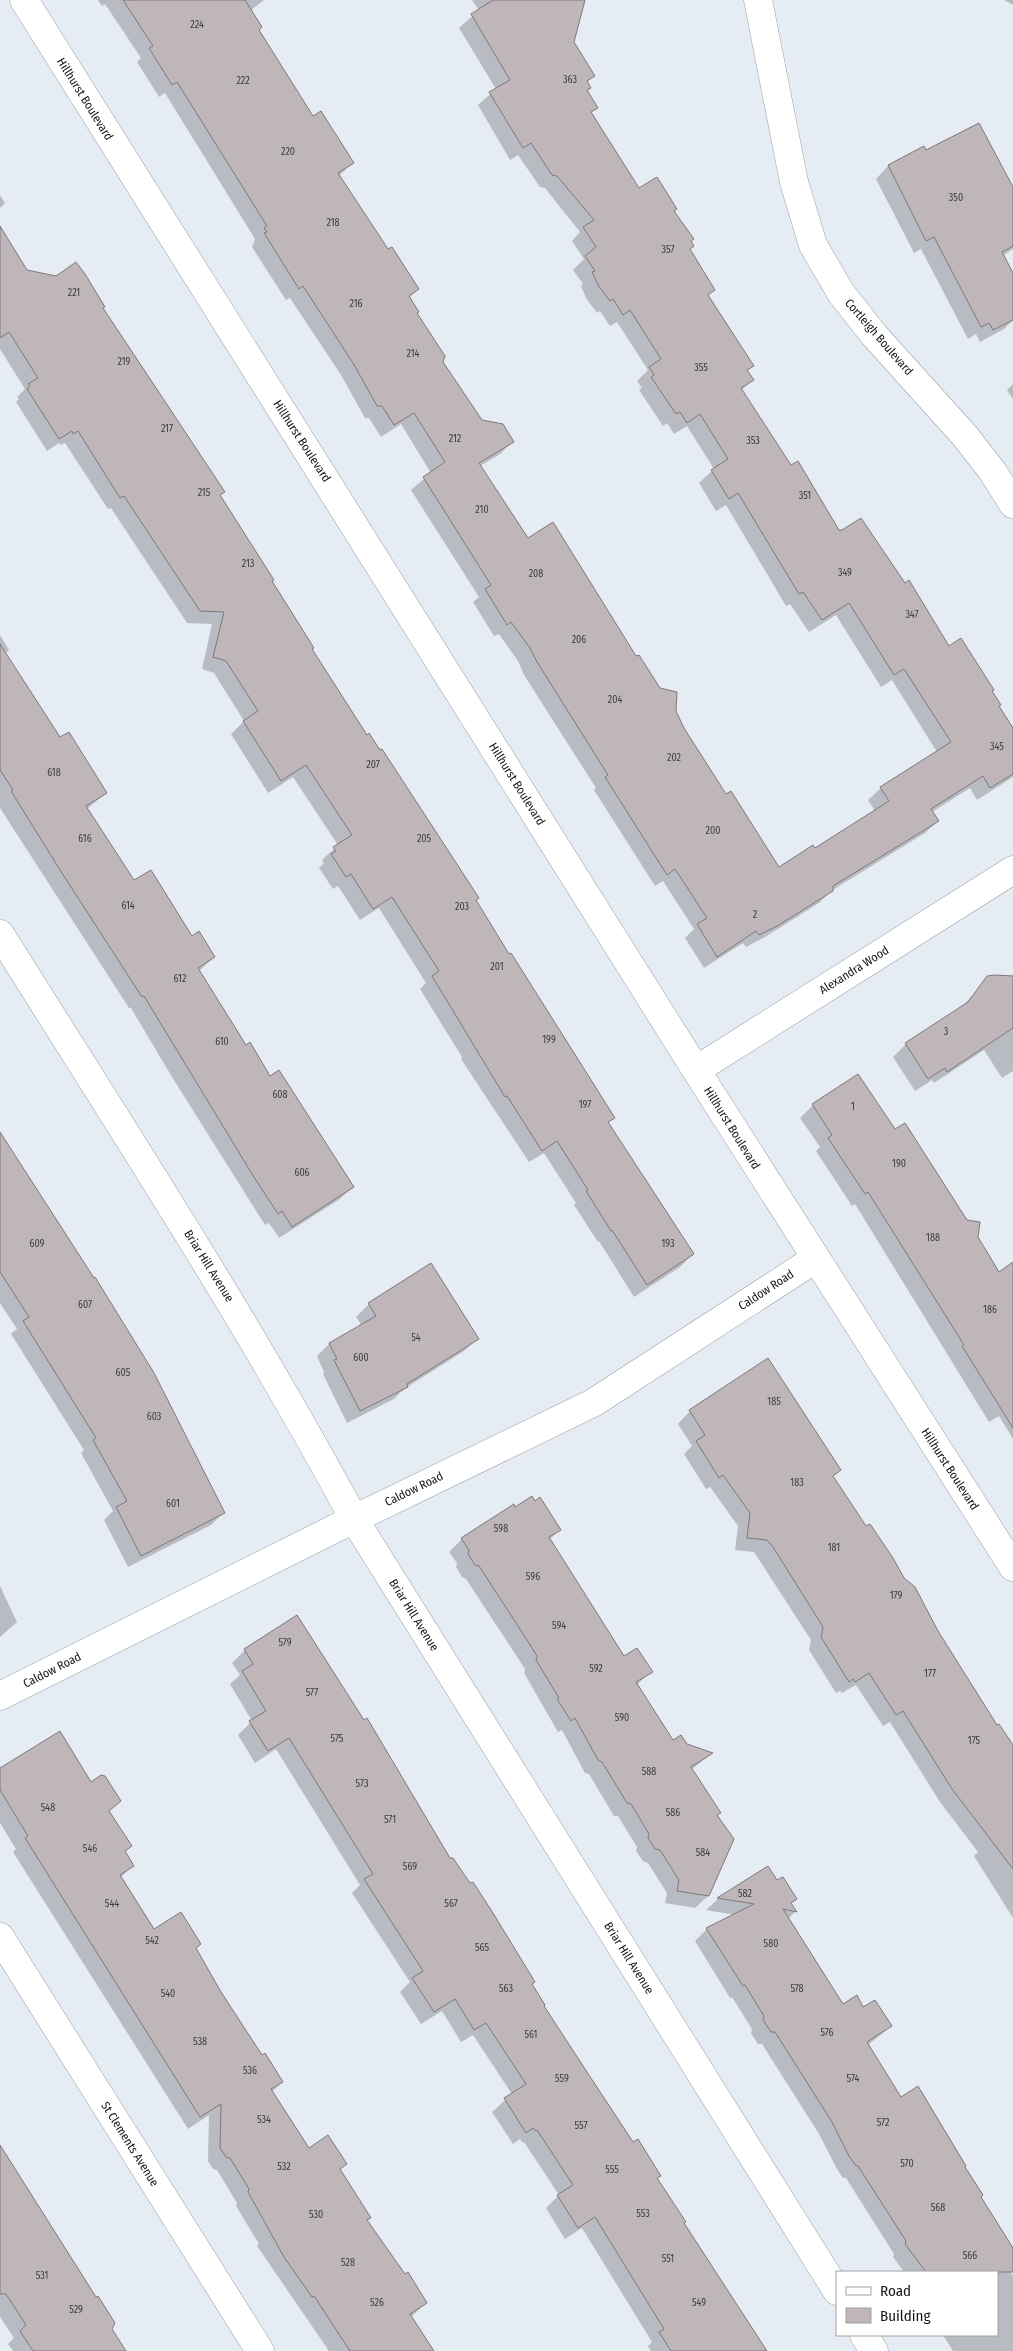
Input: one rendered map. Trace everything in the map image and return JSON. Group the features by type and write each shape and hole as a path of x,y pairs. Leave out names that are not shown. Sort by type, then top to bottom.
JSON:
{"street":[{"name":"Hillhurst Boulevard","path":"24,0 696,1070 1013,1567"},
{"name":"Cortleigh Boulevard","path":"758,0 794,182 813,245 841,293 874,335 965,436 993,472 1013,504"},
{"name":"Alexandra Wood","path":"696,1070 1013,870"},
{"name":"Briar Hill Avenue","path":"0,934 233,1305 283,1389 354,1518 836,2289"},
{"name":"Caldow Road","path":"0,1696 354,1518 593,1403 815,1258"},
{"name":"St Clements Avenue","path":"0,1937 260,2351"},
{"path":"865,2336 874,2351"}],"building":[{"path":"123,0 245,0 262,27 259,30 313,116 321,111 354,163 338,173 388,249 392,247 419,289 409,296 419,312 417,313 445,356 443,362 482,420 503,424 514,442 479,463 528,538 553,522 636,656 639,655 660,688 677,692 676,711 684,728 726,794 731,791 779,867 813,845 815,848 889,801 880,787 951,742 904,669 894,675 849,603 822,620 803,592 799,594 738,493 729,499 711,470 728,459 700,414 687,423 680,412 676,414 651,377 654,375 649,367 661,359 630,310 623,315 613,299 610,301 598,285 592,272 595,271 585,256 596,247 583,227 594,220 557,176 552,175 531,143 523,148 489,92 510,80 471,14 493,0 585,0 574,42 595,76 587,81 591,88 587,90 598,108 591,112 639,188 657,177 677,209 674,211 694,239 691,241 694,246 690,249 715,290 708,295 754,366 747,370 754,380 741,388 791,465 798,461 839,530 861,518 905,583 909,580 949,646 961,638 994,690 992,691 1001,705 999,706 1013,728 1013,774 990,788 983,776 931,809 939,821 833,886 833,891 779,925 759,935 756,931 717,957 697,924 707,918 675,869 667,875 605,777 608,775 530,648 511,622 507,625 485,589 491,585 423,477 445,462 414,413 394,425 382,406 377,406 353,363 303,286 299,289 264,233 267,232 264,228 267,226 177,82 172,85 149,48 153,46"},
{"path":"979,123 1013,187 1013,246 1002,252 1013,273 1013,320 993,330 989,323 981,327 934,237 926,241 888,165 924,146 926,150"},
{"path":"0,226 27,270 56,276 76,262 85,274 105,307 103,308 225,492 220,495 274,580 272,581 314,648 312,649 367,735 369,733 380,750 382,749 479,898 476,900 509,954 511,953 615,1118 608,1122 694,1254 647,1285 586,1191 588,1190 557,1141 542,1151 507,1096 505,1097 432,976 439,971 392,897 373,909 351,874 346,877 331,854 336,851 333,847 352,835 306,765 281,781 243,721 258,711 226,661 213,657 224,612 200,611 124,496 120,498 78,431 73,434 72,431 59,439 27,389 30,386 28,384 38,378 9,332 0,338"},
{"path":"0,644 60,737 69,732 107,793 86,806 134,880 151,870 192,936 199,931 215,957 198,968 246,1045 250,1042 270,1076 279,1070 354,1187 292,1227 282,1211 278,1214 252,1174 144,996 142,997 60,870 0,770"},
{"path":"987,976 1013,976 1013,1028 947,1072 945,1068 928,1079 905,1043 968,1002"},
{"path":"858,1074 895,1129 905,1123 967,1220 980,1222 978,1237 999,1272 1013,1262 1013,1428 962,1346 964,1345 868,1192 865,1194 828,1138 832,1135 812,1104"},
{"path":"0,1132 95,1277 154,1373 225,1513 141,1556 116,1507 127,1501 93,1440 96,1438 23,1321 29,1317 0,1272"},
{"path":"431,1263 479,1339 407,1384 408,1387 360,1411 334,1360 337,1359 329,1343 376,1316 368,1303"},
{"path":"768,1358 841,1470 833,1476 866,1526 870,1524 904,1578 915,1587 938,1631 997,1725 999,1724 1013,1745 1013,1869 952,1789 903,1711 896,1715 869,1673 855,1682 853,1679 849,1682 821,1637 823,1627 773,1547 767,1540 747,1538 750,1513 723,1475 719,1478 696,1441 705,1435 689,1410"},
{"path":"532,1496 535,1501 540,1497 561,1530 549,1537 624,1656 637,1648 653,1672 636,1682 673,1740 681,1735 687,1744 713,1753 691,1767 721,1813 717,1815 734,1839 709,1896 677,1891 679,1880 660,1850 655,1849 648,1838 649,1834 631,1804 627,1803 602,1762 598,1760 575,1718 571,1721 536,1660 537,1656 479,1566 475,1565 468,1554 469,1550 461,1538 514,1504 515,1507"},
{"path":"297,1615 364,1720 367,1718 450,1858 453,1858 470,1883 473,1882 493,1913 535,1982 532,1984 544,2006 633,2142 638,2139 661,2176 657,2178 686,2222 684,2223 767,2351 671,2351 659,2332 664,2329 595,2217 578,2228 557,2195 573,2185 537,2130 533,2128 526,2133 504,2098 526,2084 486,2023 474,2030 455,1999 434,2012 412,1978 423,1971 364,1879 373,1874 289,1738 268,1751 249,1721 266,1711 242,1671 253,1664 244,1649"},
{"path":"60,1731 91,1782 101,1775 105,1776 121,1801 109,1811 132,1846 125,1851 134,1866 120,1875 154,1929 181,1912 201,1944 196,1948 221,1992 262,2055 265,2053 283,2082 271,2089 309,2148 328,2135 347,2164 340,2169 371,2218 367,2220 405,2274 408,2272 427,2303 410,2314 434,2351 350,2351 314,2296 312,2297 284,2257 248,2192 249,2189 230,2158 226,2157 220,2148 221,2104 200,2117 25,1838 28,1836 0,1790 0,1768"},
{"path":"768,1866 777,1880 783,1877 797,1899 791,1903 797,1912 783,1909 843,2004 857,1995 863,2007 875,2000 892,2026 867,2042 901,2097 918,2086 983,2195 981,2197 1013,2248 1013,2272 925,2271 905,2244 906,2241 858,2166 849,2156 832,2122 775,2032 771,2032 763,2020 764,2016 745,1985 743,1986 706,1928 754,1904 717,1898"},
{"path":"0,2145 96,2297 98,2296 115,2323 112,2329 126,2351 33,2351 20,2331 26,2325 6,2294 0,2294"}]}
